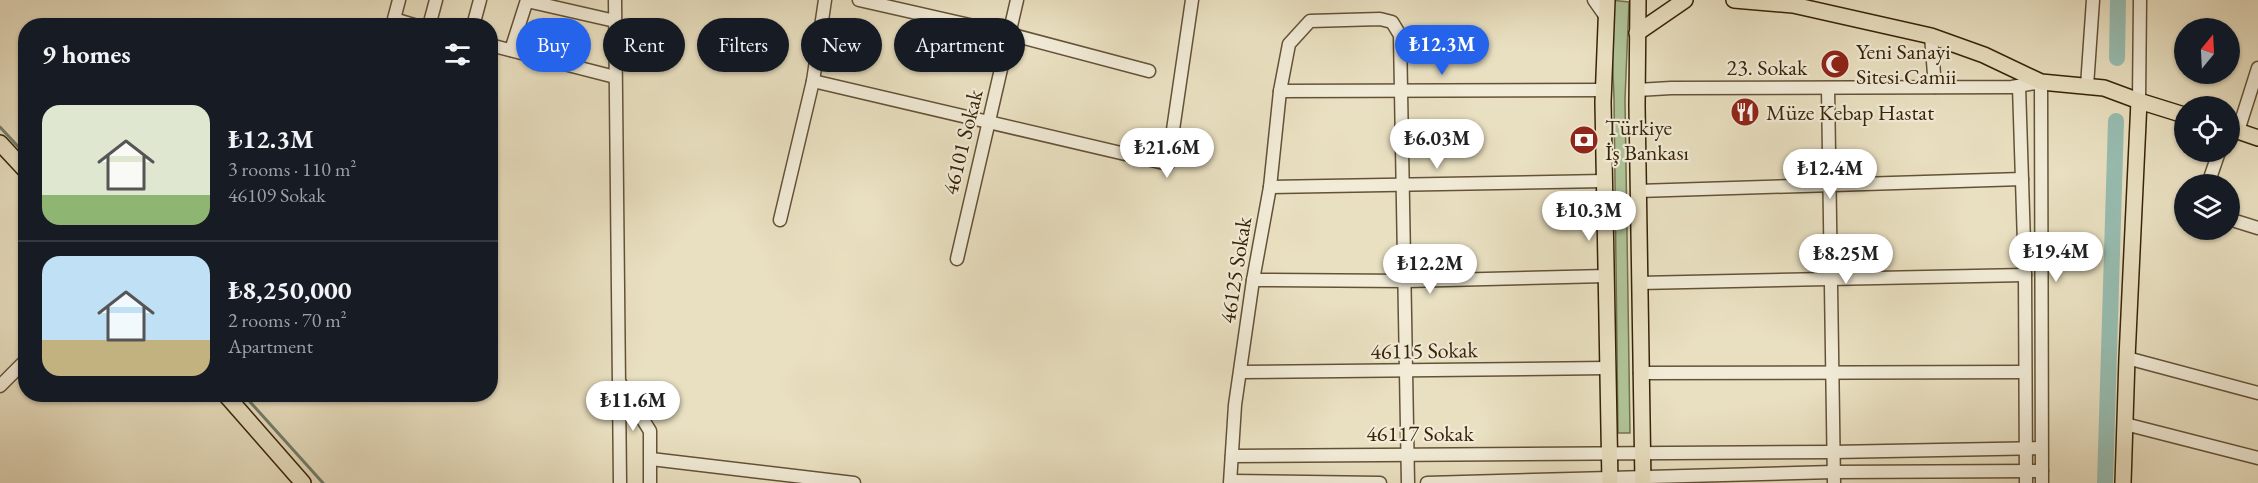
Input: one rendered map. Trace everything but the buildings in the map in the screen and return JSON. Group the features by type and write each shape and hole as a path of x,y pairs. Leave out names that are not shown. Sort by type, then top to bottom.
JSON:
{"main road":[{"path":"1607,0 1604,90 1610,481"},
{"path":"1638,0 1638,191 1643,479"},
{"path":"1637,33 1684,0"},
{"path":"1734,0 1786,3 1931,36 1984,55 2041,82 2104,88 2174,112"},
{"path":"2123,483 2139,101"},
{"path":"2240,132 2258,138"},
{"path":"0,143 18,162"},
{"path":"232,402 303,483"}],"street":[{"path":"394,18 399,0"},
{"path":"431,18 436,0"},
{"path":"475,18 480,0"},
{"path":"511,50 527,0 603,18"},
{"path":"615,0 615,18"},
{"path":"780,220 813,81 825,0"},
{"path":"859,0 939,18"},
{"name":"46101 Sokak","path":"1013,18 1017,0"},
{"path":"813,81 1168,164 1192,0"},
{"path":"1593,0 1606,17"},
{"path":"2087,86 2092,0"},
{"path":"2139,101 2140,0"},
{"name":"46125 Sokak","path":"1231,482 1235,405 1253,280 1270,187 1280,91 1290,44 1310,21 1380,19 1392,22 1400,35 1408,483"},
{"path":"1931,36 1935,87"},
{"path":"1025,38 1149,71"},
{"path":"498,47 615,77"},
{"path":"2240,112 2258,68"},
{"path":"615,72 620,483"},
{"name":"46101 Sokak","path":"957,259 1001,72"},
{"path":"1427,483 1834,477 2042,477 2041,82"},
{"name":"23. Sokak","path":"1637,90 2019,86 2041,82"},
{"path":"2019,86 2025,274 2026,477"},
{"path":"1828,87 1834,477"},
{"path":"1280,91 1604,90"},
{"path":"1638,191 2022,179"},
{"path":"1270,187 1605,181"},
{"path":"2240,222 2258,228"},
{"path":"1639,283 2025,274"},
{"path":"1253,280 1406,281 1606,276"},
{"path":"2127,358 2258,393"},
{"path":"0,386 18,368"},
{"name":"46115 Sokak","path":"1241,372 1607,368"},
{"path":"1640,373 2025,372"},
{"path":"620,382 650,431 650,483"},
{"path":"2125,424 2258,458"},
{"name":"46117 Sokak","path":"1232,456 1833,452 2042,448"},
{"path":"651,459 785,479 854,483"},
{"path":"1231,482 1380,483"}],"green space":[{"path":"1610,0 1629,2 1625,99 1630,433 1618,433 1614,98"}],"waterway":[{"path":"2117,58 2118,0"},
{"path":"2105,483 2116,121"},
{"path":"0,127 18,146"},
{"path":"250,402 323,483"}],"place":[{"name":"Yeni Sanayi Sitesi Camii","path":"1835,64"},
{"name":"Müze Kebap Hastat","path":"1745,112"},
{"name":"Türkiye İş Bankası","path":"1584,140"}]}
